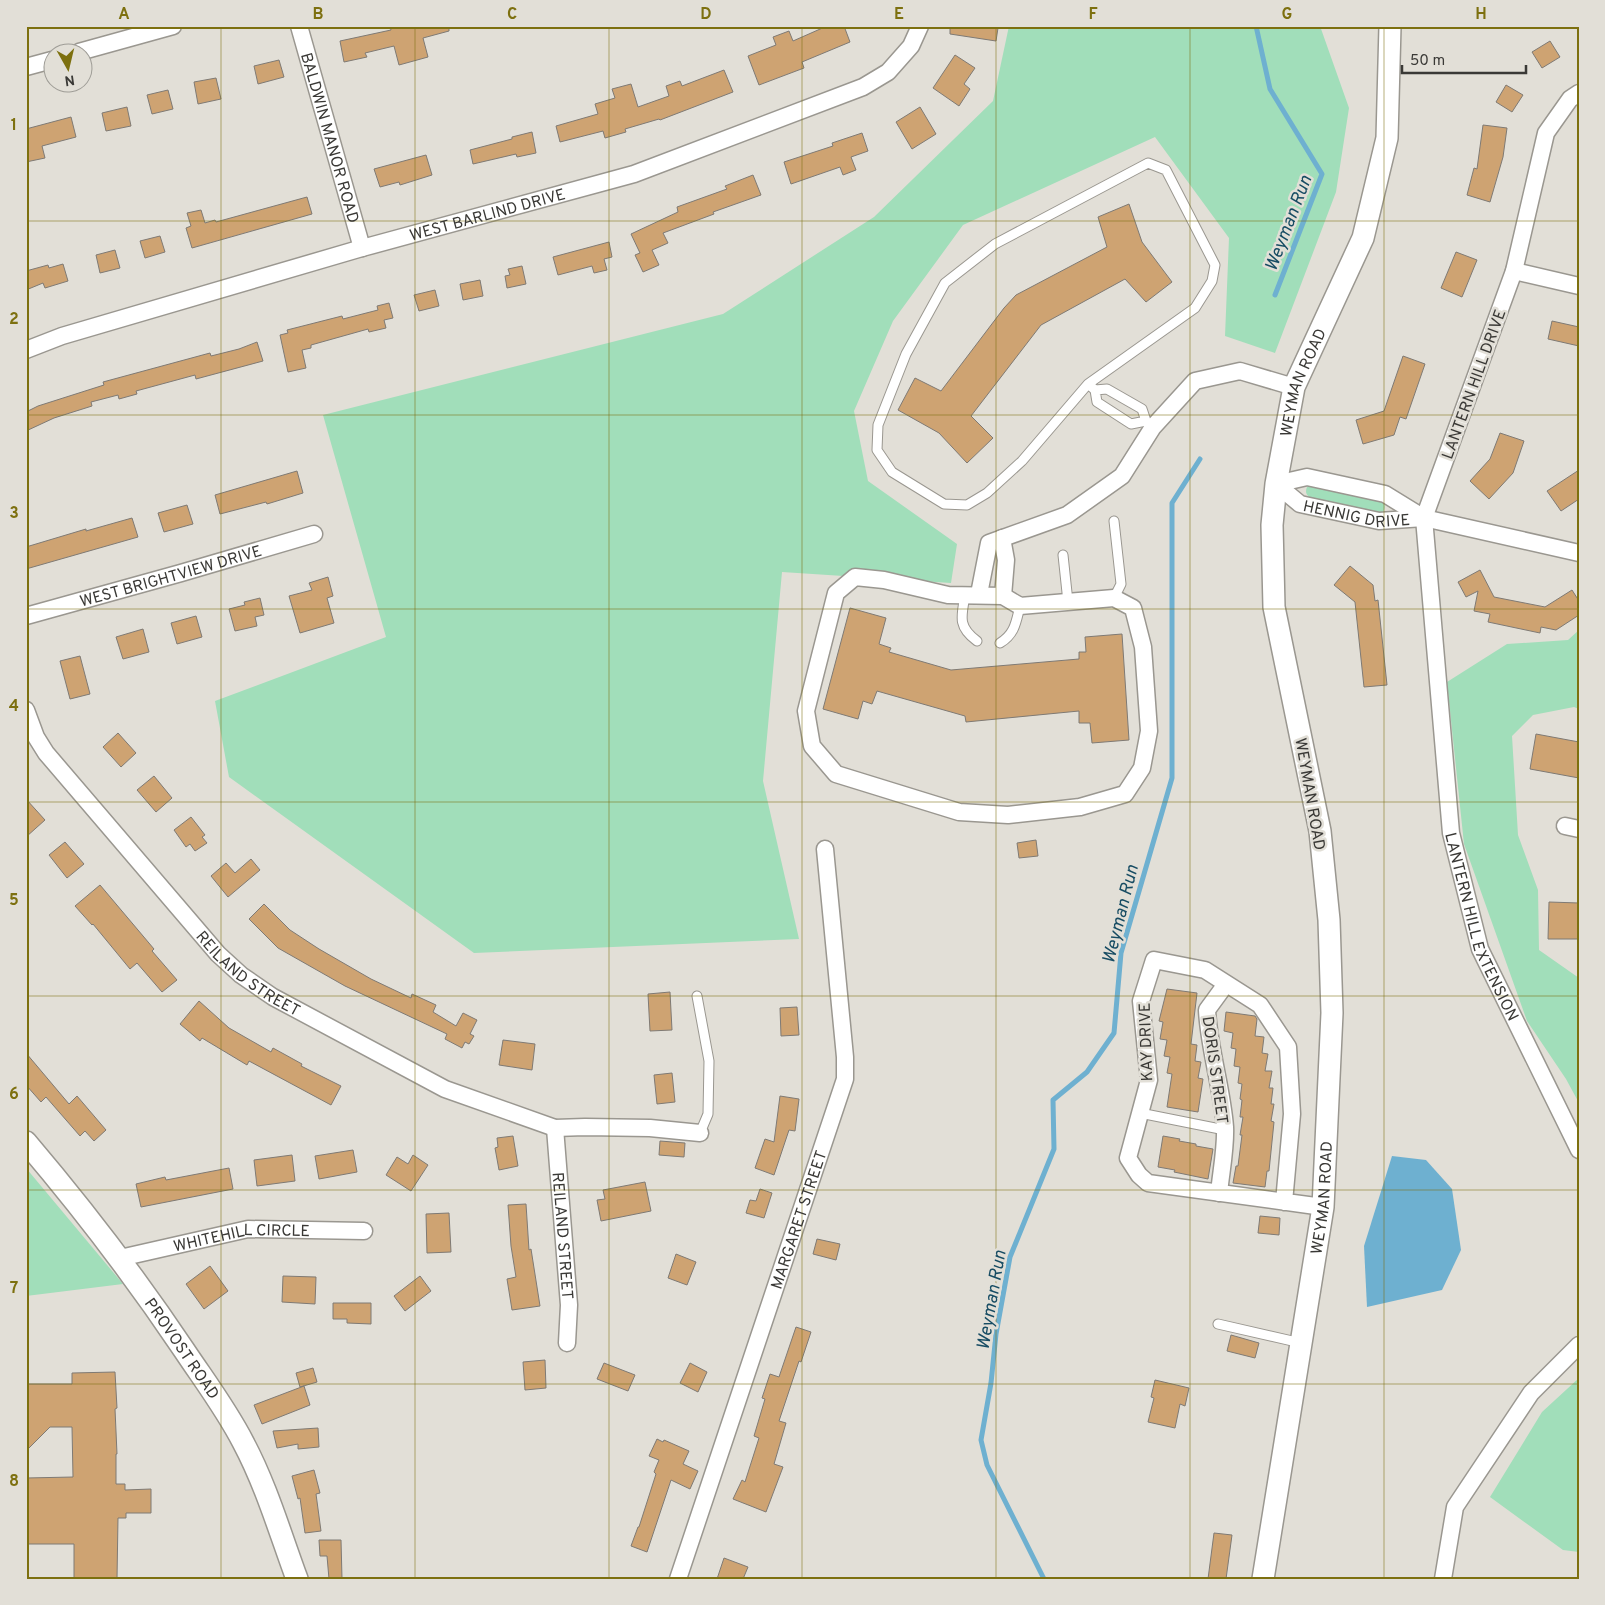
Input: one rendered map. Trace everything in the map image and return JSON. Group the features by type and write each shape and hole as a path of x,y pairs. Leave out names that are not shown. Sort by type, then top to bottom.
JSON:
{"street":[{"path":"92,48 174,26"},
{"name":"BALDWIN MANOR ROAD","path":"299,26 362,248"},
{"name":"WEST BARLIND DRIVE","path":"26,350 62,336 362,248 634,174 862,87 888,72 911,46 920,26"},
{"name":"WEYMAN ROAD","path":"1264,1579 1323,1207 1332,1013 1329,920 1320,831 1274,607 1272,525 1276,484 1294,387 1363,238 1387,138 1390,26"},
{"path":"26,67 42,63"},
{"name":"LANTERN HILL DRIVE","path":"1438,689 1424,518 1514,271 1546,133 1570,99 1579,93"},
{"path":"1514,271 1579,286"},
{"path":"972,595 989,544 1066,515 1122,476 1149,424 1195,381 1240,370 1294,387"},
{"name":"HENNIG DRIVE","path":"1276,484 1306,477 1385,494 1424,518"},
{"name":"HENNIG DRIVE","path":"1276,484 1300,504 1380,521 1424,518 1579,553"},
{"name":"WEST BRIGHTVIEW DRIVE","path":"26,616 314,534"},
{"path":"1002,538 1006,560 1003,596"},
{"path":"855,577 884,580 948,595 1003,596 1020,606 1114,598 1132,608 1135,616 1143,647 1150,731 1142,768 1125,794 1080,807 1008,815 959,812 836,774 812,746 806,711 836,593 855,577"},
{"name":"LANTERN HILL EXTENSION","path":"1438,689 1450,834 1480,949 1579,1150"},
{"name":"REILAND STREET","path":"26,710 36,737 46,753 218,954 241,975 273,997 445,1089 555,1128 650,1128 700,1133"},
{"name":"MARGARET STREET","path":"678,1579 844,1079 845,1057 825,849"},
{"name":"KAY DRIVE","path":"1284,1202 1292,1114 1288,1047 1260,1005 1205,970 1154,960 1141,1001 1149,1080 1128,1158 1139,1175 1148,1183 1284,1202 1323,1207"},
{"name":"DORIS STREET","path":"1219,1193 1225,1130 1223,1107 1208,1034 1207,1010 1226,984"},
{"name":"REILAND STREET","path":"555,1128 568,1305 566,1343"},
{"name":"PROVOST ROAD","path":"26,1142 68,1191 120,1258 218,1400 243,1441 258,1472 297,1579"},
{"name":"WHITEHILL CIRCLE","path":"120,1258 248,1229 364,1231"},
{"path":"1443,1579 1455,1506 1531,1393 1579,1345"}],"lane":[{"path":"1148,163 1166,170 1215,265 1212,281 1195,308 1088,384 1022,461 986,493 967,505 944,504 892,472 878,450 878,425 906,354 945,284 995,244 1148,163"},
{"path":"1088,384 1095,390 1097,402 1132,424 1149,424 1142,409 1107,390 1095,390"},
{"path":"1114,522 1120,584 1114,598"},
{"path":"1063,555 1068,602"},
{"path":"972,595 962,614 963,627 977,641"},
{"path":"1000,643 1010,637 1016,624 1020,606"},
{"path":"697,996 709,1061 708,1114 700,1133"},
{"path":"1140,1113 1225,1130"},
{"path":"1218,1324 1301,1343"}],"green space":[{"path":"1009,26 1320,26 1349,108 1336,192 1275,353 1225,336 1229,238 1155,137 963,225 893,321 854,411 868,481 957,544 951,583 782,572 763,781 799,939 474,953 229,777 215,701 386,637 323,415 723,314 874,217 993,101"},
{"path":"1312,485 1381,500 1385,509 1383,512 1378,513 1310,498 1306,490 1307,487"},
{"path":"1579,630 1579,709 1574,707 1533,715 1512,736 1518,835 1538,890 1539,950 1579,978 1579,1103 1566,1079 1527,1021 1464,844 1447,682 1507,644 1568,640"},
{"path":"26,1168 123,1284 26,1296"},
{"path":"1579,1378 1579,1552 1563,1550 1490,1497 1542,1412"}],"water":[{"path":"1392,1156 1426,1160 1452,1189 1461,1250 1442,1290 1367,1307 1364,1246"}],"building":[{"path":"390,26 449,26 449,31 423,38 428,57 399,65 394,46 365,53 367,57 344,62 340,41 391,30"},
{"path":"827,26 844,26 850,42 802,62 804,68 759,85 748,56 776,45 773,37 789,31 793,41"},
{"path":"950,26 998,28 996,41 950,34"},
{"path":"1550,41 1560,57 1542,68 1532,52"},
{"path":"955,55 975,68 964,84 970,89 959,106 933,88"},
{"path":"279,60 284,77 258,84 254,66"},
{"path":"724,70 733,92 660,120 625,129 626,132 605,138 603,131 560,142 556,126 598,114 595,104 615,98 612,89 631,84 638,107 669,96 666,86 680,81 682,86"},
{"path":"216,78 221,99 198,104 194,82"},
{"path":"1506,85 1523,95 1512,112 1496,102"},
{"path":"168,90 173,109 152,114 147,95"},
{"path":"127,107 131,126 106,131 102,113"},
{"path":"920,107 936,134 912,149 896,122"},
{"path":"71,117 76,137 42,146 45,158 26,162 26,129"},
{"path":"1483,125 1507,128 1503,157 1490,202 1467,195 1474,168 1477,169"},
{"path":"532,132 536,153 517,157 516,154 473,164 470,150"},
{"path":"862,133 868,151 851,157 856,170 843,175 840,167 791,184 784,162 833,146 832,143"},
{"path":"426,155 432,175 400,185 399,182 380,187 374,169"},
{"path":"753,175 761,195 713,212 714,214 663,233 668,243 652,250 659,265 643,272 635,255 640,253 631,234 678,212 677,207 727,189 725,186"},
{"path":"307,197 312,214 192,248 186,228 191,226 187,213 201,210 205,223 215,220 216,222"},
{"path":"1129,204 1142,242 1172,282 1146,302 1125,279 1041,325 971,416 993,438 967,463 939,433 898,410 915,378 941,391 1016,295 1107,247 1098,217"},
{"path":"160,236 165,252 145,258 140,241"},
{"path":"609,242 612,257 604,259 607,270 594,273 592,266 558,275 553,257"},
{"path":"115,250 120,268 100,273 96,255"},
{"path":"1456,252 1477,260 1462,297 1441,288"},
{"path":"63,264 68,281 45,288 43,283 26,290 26,271 48,265 49,268"},
{"path":"522,266 526,284 507,288 505,276 510,275 508,269"},
{"path":"480,280 483,296 463,300 460,284"},
{"path":"435,290 439,306 419,311 414,295"},
{"path":"389,303 393,318 384,320 386,328 369,332 368,329 311,345 311,348 302,350 306,368 288,372 280,335 288,333 287,330 342,316 343,319 378,310 377,306"},
{"path":"1552,321 1579,327 1579,346 1548,339"},
{"path":"257,342 263,361 196,379 195,375 136,391 137,394 119,399 118,395 91,402 92,406 54,418 26,431 26,412 38,406 104,385 103,382 210,353 211,356 239,349"},
{"path":"1403,356 1425,364 1406,419 1400,417 1394,435 1363,444 1356,420 1384,411"},
{"path":"1500,433 1524,441 1513,473 1489,499 1470,481 1490,459"},
{"path":"1579,470 1579,499 1561,511 1547,491"},
{"path":"297,471 303,493 267,504 266,502 220,514 215,495"},
{"path":"187,505 193,524 164,532 158,513"},
{"path":"132,518 138,537 26,569 26,547 86,529 86,531"},
{"path":"1350,566 1373,585 1375,601 1378,600 1387,685 1364,687 1355,602 1334,585"},
{"path":"1480,570 1494,597 1545,607 1572,590 1579,601 1579,615 1556,630 1541,627 1540,633 1488,622 1490,614 1474,611 1478,591 1466,597 1458,582"},
{"path":"328,577 333,596 327,598 334,623 300,633 289,596 312,590 309,583"},
{"path":"260,598 264,615 255,617 257,626 235,631 229,609 245,605 244,602"},
{"path":"850,608 886,618 879,644 891,648 889,652 951,670 1079,659 1079,652 1086,652 1085,637 1122,634 1129,740 1092,743 1090,723 1079,723 1079,711 966,722 965,716 877,691 872,704 863,701 858,719 823,709"},
{"path":"196,616 202,637 177,644 171,623"},
{"path":"143,629 149,652 123,659 116,637"},
{"path":"80,656 90,694 70,699 60,661"},
{"path":"118,733 136,753 121,767 103,747"},
{"path":"1536,734 1579,742 1579,778 1530,769"},
{"path":"154,776 172,798 156,812 137,790"},
{"path":"26,799 45,820 26,837"},
{"path":"191,817 205,835 202,837 207,843 195,851 190,844 186,847 174,830"},
{"path":"1036,840 1038,856 1019,858 1017,843"},
{"path":"65,842 84,864 67,878 49,855"},
{"path":"251,859 260,870 228,897 211,876 226,863 235,873"},
{"path":"100,885 154,949 152,951 177,980 162,992 137,963 130,969 93,924 75,906"},
{"path":"1549,902 1579,903 1579,939 1548,939"},
{"path":"264,904 290,930 319,949 371,979 411,998 412,994 436,1005 433,1012 456,1026 463,1013 477,1020 470,1034 474,1036 469,1044 465,1042 462,1048 445,1039 447,1034 345,986 278,948 249,919"},
{"path":"1167,989 1197,993 1191,1044 1197,1045 1195,1061 1201,1062 1198,1078 1203,1079 1198,1112 1167,1107 1172,1074 1167,1073 1170,1057 1164,1056 1167,1040 1160,1039 1163,1022 1159,1021"},
{"path":"670,992 672,1030 650,1031 648,994"},
{"path":"199,1001 229,1028 271,1052 273,1048 302,1064 301,1066 341,1086 331,1105 249,1061 247,1065 202,1038 200,1041 180,1024"},
{"path":"797,1007 799,1035 781,1036 780,1008"},
{"path":"1226,1012 1255,1016 1257,1019 1255,1036 1264,1037 1262,1053 1268,1054 1265,1071 1272,1071 1269,1088 1273,1088 1271,1104 1274,1104 1271,1121 1274,1122 1269,1171 1267,1171 1265,1187 1233,1183 1236,1166 1238,1166 1242,1135 1240,1135 1243,1117 1240,1117 1242,1100 1240,1099 1242,1084 1238,1083 1240,1067 1234,1066 1236,1049 1231,1048 1233,1033 1224,1031"},
{"path":"503,1040 535,1044 532,1070 499,1065"},
{"path":"26,1053 69,1104 77,1096 106,1130 94,1141 85,1131 80,1136 46,1097 41,1102 26,1085"},
{"path":"672,1073 675,1102 657,1104 654,1075"},
{"path":"780,1096 799,1099 795,1131 789,1130 774,1175 755,1168 765,1139 774,1142"},
{"path":"513,1136 518,1166 499,1170 495,1148 498,1147 497,1138"},
{"path":"1163,1136 1213,1149 1208,1179 1158,1167"},
{"path":"660,1141 685,1143 684,1157 659,1155"},
{"path":"353,1150 357,1172 319,1179 315,1156"},
{"path":"292,1155 295,1181 257,1186 254,1160"},
{"path":"413,1155 428,1165 411,1191 386,1175 397,1157 408,1164"},
{"path":"229,1168 233,1189 141,1207 136,1184 165,1177 166,1180"},
{"path":"645,1182 651,1211 601,1221 597,1200 605,1199 603,1190"},
{"path":"760,1189 772,1193 764,1218 746,1213 750,1200 756,1201"},
{"path":"526,1204 529,1250 531,1249 540,1306 512,1310 507,1279 516,1277 511,1246 508,1205"},
{"path":"449,1213 451,1252 427,1253 426,1214"},
{"path":"1260,1216 1280,1218 1279,1235 1258,1233"},
{"path":"817,1239 840,1244 836,1260 813,1254"},
{"path":"676,1254 696,1262 687,1285 668,1278"},
{"path":"210,1266 228,1291 204,1309 186,1284"},
{"path":"283,1276 316,1277 315,1304 282,1302"},
{"path":"420,1276 431,1291 405,1311 394,1296"},
{"path":"333,1303 371,1303 371,1324 347,1323 347,1319 333,1319"},
{"path":"796,1327 811,1332 779,1421 786,1423 774,1464 783,1467 766,1512 733,1499 742,1480 745,1482 759,1438 754,1436 765,1399 762,1398 770,1374 779,1377"},
{"path":"1231,1335 1259,1343 1255,1358 1227,1351"},
{"path":"545,1360 546,1388 525,1390 523,1362"},
{"path":"604,1363 635,1375 628,1391 597,1379"},
{"path":"690,1363 707,1372 698,1392 680,1383"},
{"path":"313,1368 317,1382 300,1387 296,1373"},
{"path":"115,1372 117,1408 115,1409 116,1484 125,1484 125,1490 151,1489 151,1513 126,1513 126,1518 118,1518 117,1579 74,1579 74,1544 26,1544 26,1478 73,1477 72,1427 50,1427 26,1451 26,1384 72,1384 72,1373"},
{"path":"1155,1380 1189,1388 1185,1406 1180,1404 1175,1428 1148,1422 1154,1398 1151,1397"},
{"path":"304,1386 310,1405 262,1424 254,1405"},
{"path":"318,1428 319,1447 298,1449 298,1444 277,1448 273,1431"},
{"path":"657,1439 663,1442 664,1440 689,1451 683,1464 698,1471 690,1489 671,1480 647,1552 631,1546 656,1474 654,1472 659,1460 649,1456"},
{"path":"314,1470 320,1493 316,1494 321,1531 305,1533 300,1498 298,1499 292,1476"},
{"path":"1214,1533 1232,1535 1226,1579 1208,1579"},
{"path":"319,1540 341,1540 342,1579 329,1579 327,1556 320,1556"},
{"path":"724,1558 748,1567 743,1579 717,1579"}],"waterway":[{"name":"Weyman Run","path":"1256,26 1270,89 1322,174 1275,295"},
{"name":"Weyman Run","path":"1044,1579 987,1465 981,1440 991,1383 996,1334 1010,1257 1054,1149 1053,1100 1087,1072 1114,1033 1121,953 1172,778 1172,503 1200,459"}]}
